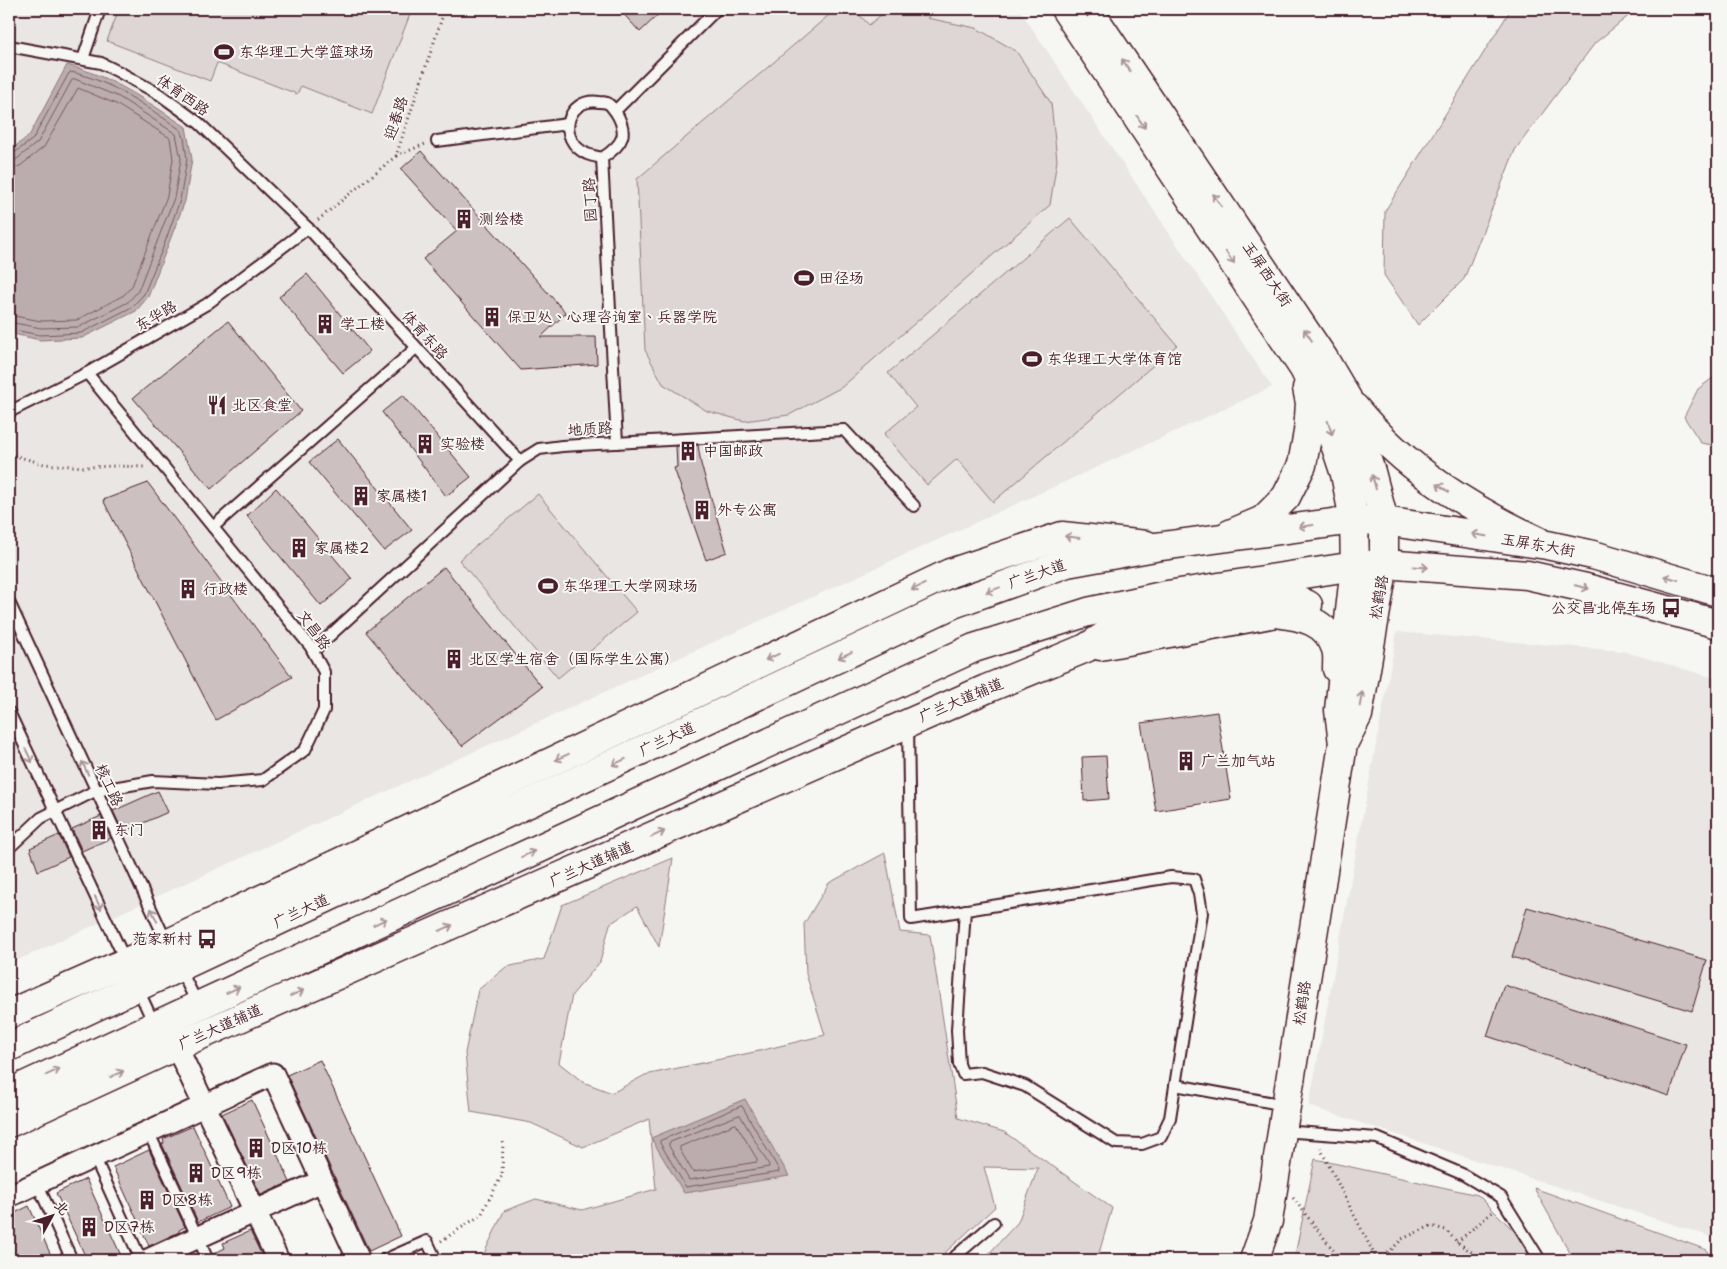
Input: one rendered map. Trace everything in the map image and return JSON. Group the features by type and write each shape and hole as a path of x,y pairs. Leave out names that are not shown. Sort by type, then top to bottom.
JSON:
{"main road":[{"name":"玉屏西大街","path":"1066,9 1304,369 1323,408 1345,474 1354,520 1355,566"},
{"name":"玉屏西大街","path":"1088,9 1324,359 1347,398 1371,472 1384,521 1384,564"},
{"path":"1219,538 1263,520 1286,497 1302,465 1308,432 1310,403 1304,369"},
{"path":"1347,398 1362,417 1402,456 1435,482 1463,502 1547,545"},
{"name":"玉屏东大街","path":"1354,520 1384,521 1547,545 1593,555 1718,592"},
{"name":"广兰大道","path":"9,1047 131,975 953,604 1067,563 1155,546 1354,520"},
{"name":"玉屏东大街","path":"1355,566 1384,564 1527,575 1586,588 1718,624"},
{"name":"松鹤路","path":"1343,744 1358,715 1384,564"},
{"path":"9,1093 974,648 1088,612 1167,595 1355,566"},
{"name":"松鹤路","path":"1254,1260 1268,1221 1343,744 1339,710 1355,566"},
{"path":"1141,613 1273,594 1300,601 1319,611 1331,625 1336,650 1339,710"},
{"name":"广兰大道辅道","path":"9,1123 176,1046 908,723 1086,648 1167,595"},
{"path":"1086,648 1276,613 1301,616 1319,624 1328,634 1336,650"},
{"path":"9,1014 131,975"}],"street":[{"path":"160,1024 176,1046 278,1260"},
{"path":"9,1196 273,1074 359,1260"},
{"path":"148,1260 322,1181"}],"lane":[{"path":"83,59 100,9"},
{"path":"602,158 587,154 574,145 569,138 568,124 571,115 578,105 592,101 607,103 615,111 716,9"},
{"name":"体育西路","path":"9,46 101,64 159,94 199,123 308,228"},
{"name":"园丁路","path":"615,111 623,124 623,136 614,151 602,158 617,443"},
{"path":"437,141 568,124"},
{"name":"体育东路","path":"308,228 520,462"},
{"name":"东华路","path":"9,412 87,373 207,304 308,228"},
{"path":"213,527 416,348"},
{"name":"文昌路","path":"9,848 41,818 95,791 153,781 218,784 263,780 305,750 324,710 324,672 313,651 87,373"},
{"name":"地质路","path":"313,651 520,462 539,449 562,446 844,430 914,506"},
{"name":"核工路","path":"9,602 95,791 198,1006"},
{"path":"9,712 131,975 160,1024"},
{"path":"908,723 911,919 965,910 1171,877 1194,879 1202,913 1170,1118 1161,1137 1142,1144 1116,1143 1026,1086 982,1072 964,1074 959,1064 957,1030 965,910"},
{"path":"1175,1085 1284,1118 1313,1134 1377,1138 1462,1174 1501,1197 1540,1260"},
{"path":"148,1131 208,1260"},
{"path":"94,1156 140,1260"},
{"path":"37,1183 72,1260"},
{"path":"951,1260 994,1223"},
{"path":"384,1260 427,1241 436,1260"}],"path":[{"name":"迎春路","path":"308,228 396,156 445,9"},
{"path":"396,156 437,141"},
{"path":"9,454 44,464 85,467 163,467"},
{"path":"1313,1134 1377,1260"},
{"path":"430,1249 481,1215 502,1175 503,1142"},
{"path":"1275,1174 1341,1260"},
{"path":"1457,1242 1495,1210"},
{"path":"1381,1260 1402,1239 1431,1226 1446,1230 1457,1242 1483,1260"},
{"path":"1464,1260 1477,1257"}],"shaded area":[{"path":"9,9 1019,9 1272,387 9,964"},
{"name":"东华理工大学篮球场","path":"119,9 412,9 372,114 301,86 297,94 217,63 210,81 107,41"},
{"name":"田径场","path":"836,9 854,9 869,25 888,9 937,9 927,18 976,28 1016,51 1051,103 1057,160 1050,205 842,387 789,415 744,421 707,411 663,384 645,350 637,179"},
{"path":"1511,9 1637,9 1595,43 1515,150 1464,279 1418,325 1384,275 1385,211"},
{"name":"东华理工大学体育馆","path":"1070,218 1177,345 993,502 957,459 927,485 884,434 916,407 888,373"},
{"path":"1718,374 1718,446 1701,443 1684,417 1698,389"},
{"name":"东华理工大学网球场","path":"538,494 637,612 558,678 459,560"},
{"path":"1397,632 1622,651 1718,679 1718,1239 1309,1106"},
{"path":"885,853 900,932 930,935 958,1118 1004,1132 1112,1208 1097,1260 983,1260 1018,1222 1038,1168 984,1167 995,1207 937,1260 712,1260 707,1253 629,1257 626,1260 481,1260 504,1211 536,1199 582,1210 656,1189 649,1119 583,1147 531,1123 471,1112 465,1053 478,990 506,967 544,959 562,905 673,858 659,947 637,906 610,924 600,962 572,995 559,1063 583,1082 612,1093 645,1075 825,1035 806,974 804,924 829,883"},
{"path":"1315,1159 1478,1195 1543,1260 1294,1260"},
{"path":"1534,1188 1707,1250 1710,1260 1574,1260"}],"water":[{"path":"67,65 114,83 144,99 186,127 192,159 185,201 148,297 136,311 82,338 40,340 9,333 9,151 29,136"},
{"path":"745,1099 789,1176 684,1193 651,1138"}],"building":[{"path":"619,9 664,9 640,32"},
{"path":"421,151 566,313 541,337 596,337 597,364 521,370 423,259 457,231 401,169"},
{"name":"学工楼","path":"307,274 370,351 343,373 279,297"},
{"name":"北区食堂","path":"228,321 301,411 211,489 133,398"},
{"name":"实验楼","path":"403,395 471,477 446,496 382,412"},
{"name":"家属楼1","path":"338,439 412,530 384,551 309,462"},
{"name":"外专公寓","path":"698,445 701,464 727,552 706,560 674,468 677,467 676,446"},
{"name":"行政楼","path":"148,483 292,677 216,720 103,500"},
{"name":"家属楼2","path":"276,488 352,579 321,606 247,516"},
{"name":"北区学生宿舍（国际学生公寓）","path":"444,567 542,687 462,746 366,632"},
{"name":"广兰加气站","path":"1217,712 1231,799 1156,811 1141,723"},
{"path":"1106,756 1109,799 1084,801 1082,757"},
{"path":"158,791 168,812 123,832 113,811"},
{"path":"101,816 111,838 82,851 72,829"},
{"path":"59,835 69,857 38,871 30,848"},
{"path":"1527,907 1707,960 1692,1011 1512,957"},
{"path":"1504,985 1686,1044 1669,1096 1487,1036"},
{"path":"320,1060 401,1236 369,1251 287,1075"},
{"name":"D区10栋","path":"252,1100 290,1182 261,1195 222,1114"},
{"name":"D区9栋","path":"193,1126 230,1207 198,1222 162,1144 164,1143 163,1139"},
{"name":"D区8栋","path":"149,1150 185,1227 179,1230 179,1232 149,1246 113,1167"},
{"name":"D区7栋","path":"86,1179 123,1260 87,1260 56,1193"},
{"path":"29,1206 53,1260 17,1260 9,1241 9,1216"},
{"path":"250,1231 264,1260 215,1260 213,1254 225,1248 223,1243"}],"place":[{"name":"东华理工大学篮球场","path":"224,52"},
{"name":"测绘楼","path":"464,219"},
{"name":"田径场","path":"804,278"},
{"name":"保卫处、心理咨询室、兵器学院","path":"492,317"},
{"name":"学工楼","path":"325,324"},
{"name":"东华理工大学体育馆","path":"1032,359"},
{"name":"北区食堂","path":"217,405"},
{"name":"实验楼","path":"425,444"},
{"name":"中国邮政","path":"688,451"},
{"name":"家属楼1","path":"361,496"},
{"name":"外专公寓","path":"702,510"},
{"name":"家属楼2","path":"299,548"},
{"name":"东华理工大学网球场","path":"548,586"},
{"name":"行政楼","path":"188,589"},
{"name":"公交昌北停车场","path":"1671,608"},
{"name":"北区学生宿舍（国际学生公寓）","path":"454,659"},
{"name":"广兰加气站","path":"1186,761"},
{"name":"东门","path":"99,830"},
{"name":"范家新村","path":"207,939"},
{"name":"D区10栋","path":"256,1148"},
{"name":"D区9栋","path":"196,1173"},
{"name":"D区8栋","path":"147,1200"},
{"name":"D区7栋","path":"89,1227"}]}
